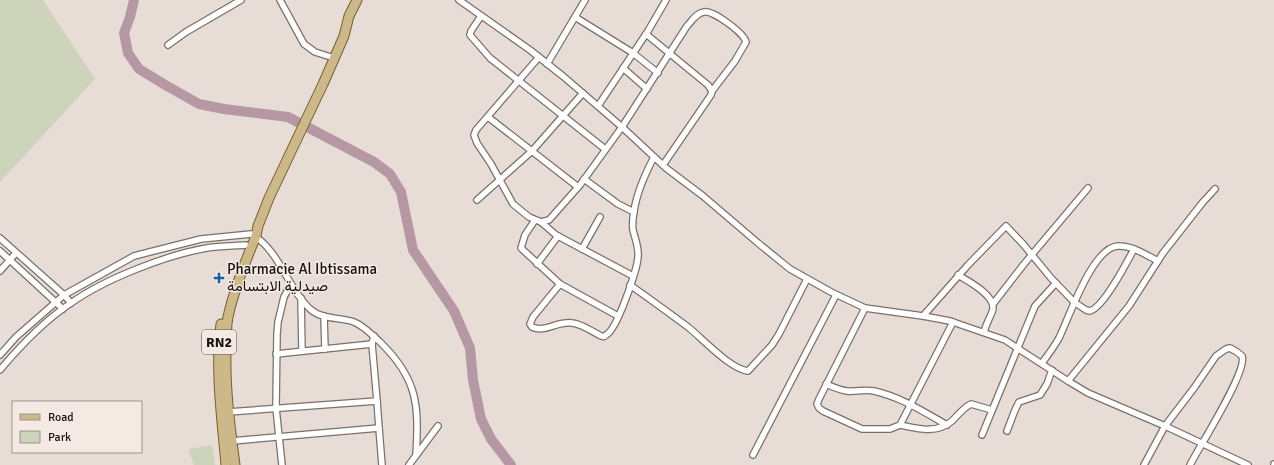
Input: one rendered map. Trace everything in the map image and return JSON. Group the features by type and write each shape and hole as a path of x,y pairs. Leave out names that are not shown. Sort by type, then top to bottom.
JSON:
{"main road":[{"name":"RN2","path":"349,0 349,16"},
{"name":"RN2","path":"235,465 228,412 226,379 227,318 254,235 344,36 349,16 357,0"},
{"name":"RN2","path":"226,465 218,376 219,343 228,294 246,245 254,235"}],"street":[{"path":"168,45 186,32 240,0"},
{"path":"280,0 304,44 315,52 334,58"},
{"path":"459,0 538,57 584,93 663,165 708,200 779,261 808,279 836,295 866,308 953,322 1005,340 1088,393 1165,426 1248,465"},
{"path":"547,64 584,0"},
{"path":"598,106 646,34 666,0"},
{"path":"618,316 560,284 537,264 521,248 525,235 538,221 549,220 584,179 622,127 695,16 703,12 714,13 742,34 746,39 745,46 712,91 711,95 663,165"},
{"path":"481,16 470,31 471,37 479,44 490,58 605,149"},
{"path":"575,17 633,53 658,73"},
{"path":"646,34 708,85 712,91"},
{"path":"538,57 476,130 474,135 475,139 513,204 522,213 538,221 558,236 633,276"},
{"path":"623,68 647,89"},
{"path":"476,200 532,151 584,93"},
{"path":"488,117 578,186"},
{"path":"560,284 532,317 530,324 532,327 538,330 543,330 555,325 571,323 604,336 608,335 618,316 633,276 638,256 638,249 633,229 634,212 638,194 646,172 654,157"},
{"path":"584,179 618,204 634,212"},
{"path":"984,332 993,309 993,304 1088,188"},
{"path":"1068,381 1121,316 1163,253 1215,189"},
{"path":"582,249 600,217"},
{"path":"923,316 958,275 1006,226 1074,302 1086,310 1093,310 1106,295 1117,280 1134,249"},
{"path":"0,355 16,337 64,295 134,256 201,239 254,235 271,253 291,284 312,311 324,316 354,322 361,326 374,336 398,362 410,382 418,414 416,455"},
{"path":"537,264 558,236"},
{"path":"0,238 71,303"},
{"path":"0,370 19,347 42,326 71,303 100,286 169,258 206,248 246,245"},
{"path":"1042,363 1059,338 1074,302 1090,272 1106,251 1112,247 1119,246 1134,249 1158,262"},
{"path":"0,251 63,309"},
{"path":"0,271 16,253"},
{"path":"958,275 983,291 993,304"},
{"path":"630,285 690,328 738,368 748,371 779,334 808,279"},
{"path":"982,435 1036,306 1056,283"},
{"path":"282,465 276,408 276,354 278,322 284,297 291,284"},
{"path":"753,455 836,295"},
{"path":"301,298 302,351"},
{"path":"866,308 826,384 817,404 819,408 862,429 890,429 900,425 933,430 947,425 971,404 992,410"},
{"path":"324,316 325,350"},
{"path":"900,425 953,322"},
{"path":"374,336 372,344 382,465"},
{"path":"276,354 372,344"},
{"path":"1144,465 1165,426 1185,401 1216,356 1227,349 1234,350 1242,356 1243,364 1230,394 1190,465"},
{"path":"1007,431 1019,402 1040,395 1047,384 1052,370"},
{"path":"826,384 847,391 873,391 911,404 947,425"},
{"path":"228,412 377,402"},
{"path":"408,465 438,426"},
{"path":"232,441 379,428"}],"green space":[{"path":"0,0 43,0 95,79 0,182"},
{"path":"212,445 215,465 194,465 188,449"}],"waterway":[{"path":"134,0 124,33 128,53 139,69 199,104 224,109 288,117 374,162 390,174 401,192 413,250 454,311 470,348 473,380 481,419 491,439 511,465"}],"place":[{"name":"Pharmacie Al Ibtissama صيدلية الابتسامة","path":"219,278"}]}
